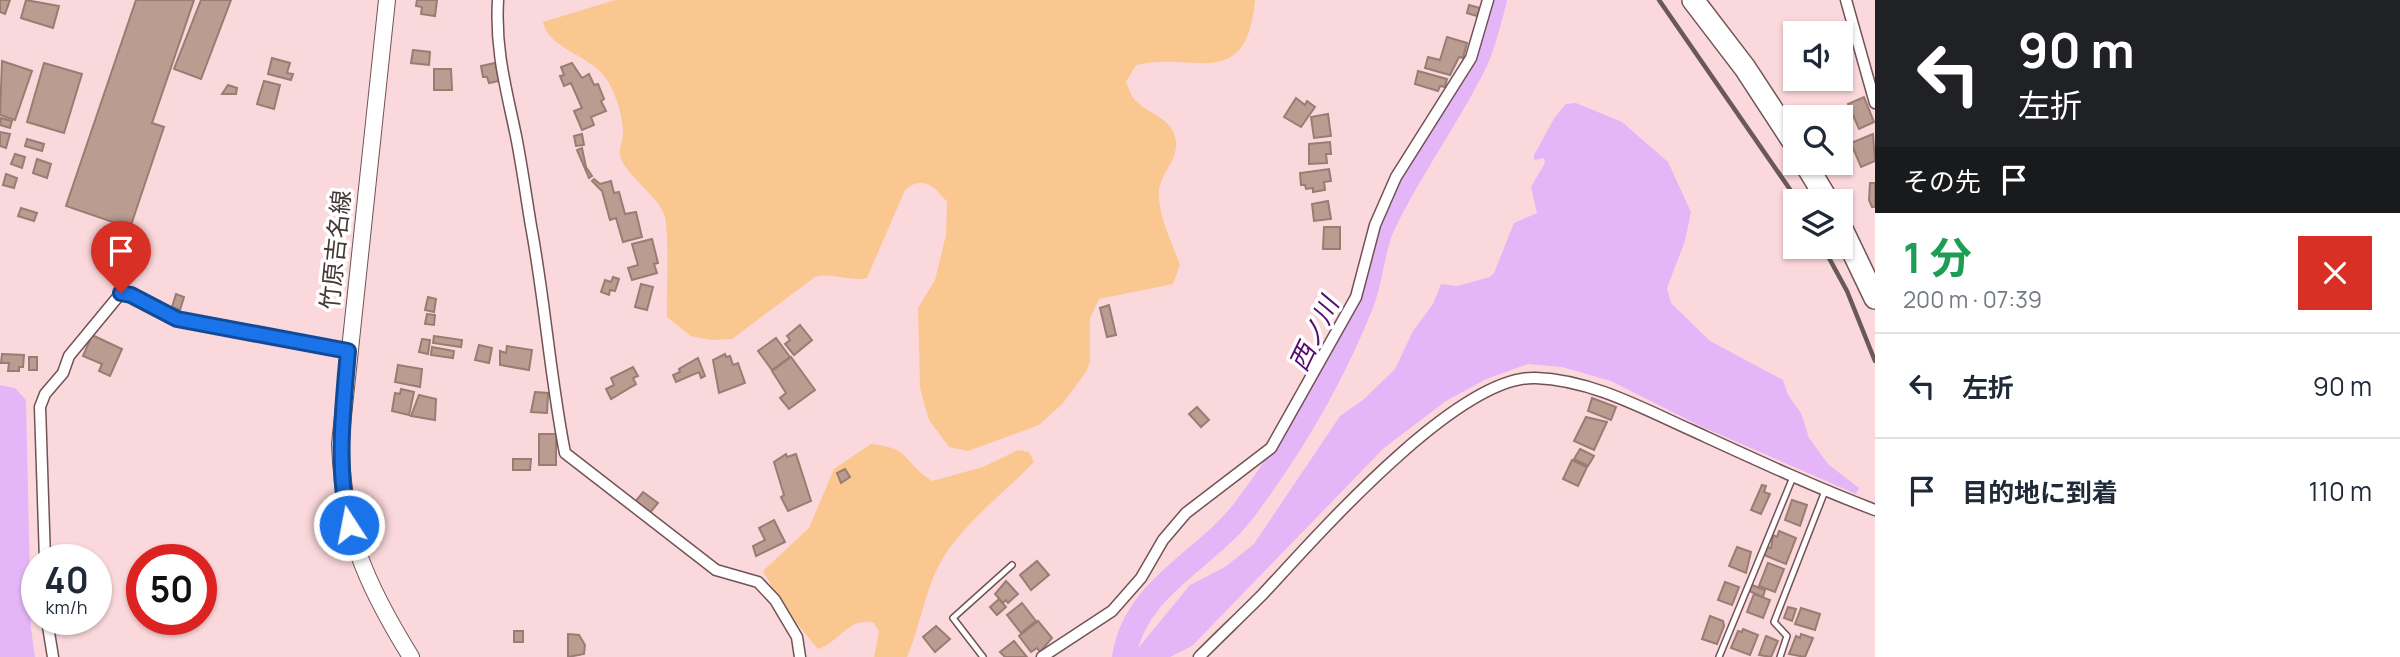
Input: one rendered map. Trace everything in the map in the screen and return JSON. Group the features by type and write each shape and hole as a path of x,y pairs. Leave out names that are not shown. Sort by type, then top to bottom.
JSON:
{"highway":[{"path":"1693,0 1745,68 1783,126"},
{"path":"1853,252 1875,298"}],"main road":[{"name":"竹原吉名線","path":"387,0 340,444 342,495 360,566 378,603 411,657"}],"street":[{"path":"498,0 495,36 499,65 517,139 547,323 551,383 565,453 716,570 758,582 775,600 797,637 800,657"},
{"path":"1042,657 1112,611 1141,578 1163,540 1186,513 1271,448 1287,425 1356,297 1375,225 1396,177 1471,58 1488,0"},
{"path":"1846,0 1875,103"},
{"path":"44,544 40,407 45,394 63,373 69,356 121,293 131,295 177,319 348,351"},
{"path":"1199,657 1261,595 1334,515 1395,458 1472,400 1504,384 1534,377 1567,382 1615,396 1793,477 1875,510"},
{"path":"49,635 53,657"}],"lane":[{"path":"1719,657 1793,477"},
{"path":"1780,657 1787,636 1774,622 1825,491"},
{"path":"984,657 953,618 1012,565"}],"shaded area":[{"path":"615,0 1255,0 1250,29 1241,48 1229,58 1214,62 1157,62 1136,65 1126,82 1134,99 1164,120 1175,137 1173,159 1159,192 1163,220 1180,265 1173,284 1099,299 1090,318 1090,361 1086,372 1063,403 1039,425 968,451 949,447 929,420 920,388 918,308 935,280 946,235 947,202 928,184 917,183 905,190 867,278 815,277 732,339 711,340 691,336 667,317 666,222 660,207 622,161 620,151 623,126 615,96 605,77 552,38 543,22"},
{"path":"1576,103 1622,122 1668,162 1691,212 1685,241 1667,288 1671,303 1710,341 1783,380 1788,395 1801,413 1809,438 1828,464 1859,488 1856,494 1700,426 1611,381 1562,367 1528,364 1486,379 1446,401 1384,448 1192,646 1170,657 1123,657 1140,646 1190,585 1225,567 1254,544 1340,416 1363,400 1395,369 1413,331 1433,304 1441,284 1457,286 1490,277 1494,273 1514,223 1537,213 1531,187 1545,163 1544,158 1534,160 1534,155 1555,117 1566,104"},
{"path":"0,385 15,388 26,400 29,544 21,544 21,635 32,635 35,657 0,657"},
{"path":"871,444 900,452 932,481 983,467 1018,450 1029,452 1034,462 970,524 947,551 930,587 907,657 874,657 879,632 874,623 865,622 851,627 818,649 784,608 763,571 809,528 834,469"}],"building":[{"path":"0,0 10,0 5,14 0,12"},
{"path":"26,0 59,6 53,28 21,18"},
{"path":"136,0 194,0 152,123 164,127 130,228 66,206"},
{"path":"201,0 231,0 201,79 174,69"},
{"path":"417,0 437,0 435,16 421,14 422,7 416,6"},
{"path":"1469,5 1480,8 1477,16 1467,13"},
{"path":"1447,37 1467,43 1463,58 1459,57 1450,75 1425,68 1428,57 1440,60"},
{"path":"413,50 430,52 429,65 411,63"},
{"path":"272,58 290,63 287,73 293,74 291,80 268,74"},
{"path":"2,61 32,71 15,120 0,115"},
{"path":"44,63 82,74 64,133 27,122"},
{"path":"495,63 499,81 489,83 487,77 483,77 481,66"},
{"path":"572,63 582,78 589,74 594,85 598,84 606,111 591,117 594,125 582,130 574,111 582,108 571,83 564,86 560,76 564,75 561,67"},
{"path":"434,69 451,69 452,90 434,90"},
{"path":"1418,71 1447,79 1445,87 1440,86 1438,91 1415,84"},
{"path":"264,81 280,85 274,109 257,104"},
{"path":"228,85 237,88 236,94 222,94"},
{"path":"1864,97 1874,122 1859,129 1853,115 1853,105 1848,104"},
{"path":"1296,98 1305,105 1307,101 1315,107 1301,127 1284,117"},
{"path":"1328,114 1331,136 1314,138 1311,117"},
{"path":"1,118 12,121 10,128 0,125"},
{"path":"0,132 10,134 6,148 0,146"},
{"path":"582,134 584,145 576,146 574,136"},
{"path":"1873,134 1875,161 1861,167 1853,142"},
{"path":"27,139 44,144 42,151 25,146"},
{"path":"1330,142 1331,154 1326,154 1327,163 1309,164 1309,144"},
{"path":"582,148 586,167 592,176 589,178 577,150"},
{"path":"15,154 25,157 22,168 11,164"},
{"path":"37,159 51,164 47,178 33,173"},
{"path":"1329,169 1331,181 1324,182 1325,190 1313,192 1313,188 1306,189 1305,185 1301,185 1300,173"},
{"path":"6,174 17,178 14,188 3,185"},
{"path":"594,179 600,184 611,181 614,193 619,192 625,214 636,212 642,237 623,242 616,218 610,220 602,191 592,181"},
{"path":"1870,183 1875,183 1875,207 1872,207 1869,200"},
{"path":"1328,201 1331,219 1314,221 1312,204"},
{"path":"21,208 37,213 34,221 18,216"},
{"path":"1324,227 1340,227 1340,249 1323,249"},
{"path":"652,239 658,263 654,264 657,273 632,280 628,268 638,265 632,244"},
{"path":"613,277 619,279 615,291 610,290 609,295 601,292 605,280 611,282"},
{"path":"641,284 653,287 647,310 635,307"},
{"path":"176,294 184,297 180,310 172,307"},
{"path":"428,297 436,299 434,312 425,310"},
{"path":"1109,305 1116,335 1107,337 1100,308"},
{"path":"427,314 435,315 434,325 425,324"},
{"path":"800,325 812,340 794,355 785,344 790,340 787,336"},
{"path":"92,335 122,349 110,376 99,371 102,364 83,356"},
{"path":"434,336 462,340 461,347 433,343"},
{"path":"776,338 790,357 772,370 758,351"},
{"path":"422,339 430,340 428,354 419,352"},
{"path":"479,345 492,348 489,363 475,360"},
{"path":"507,346 532,350 529,370 500,365 500,351 506,353"},
{"path":"432,347 454,351 453,358 431,355"},
{"path":"2,354 24,355 23,367 19,367 19,371 8,371 9,363 1,363"},
{"path":"725,354 726,357 730,356 733,365 738,363 745,383 719,393 713,360"},
{"path":"29,357 37,357 37,370 29,370"},
{"path":"791,357 815,390 789,409 780,398 786,393 772,371"},
{"path":"698,358 705,376 701,378 699,372 676,382 673,375"},
{"path":"398,365 422,369 420,387 395,382"},
{"path":"633,367 638,376 633,378 636,384 611,399 606,389 614,385 611,378"},
{"path":"401,389 414,392 409,415 392,411 395,393 400,394"},
{"path":"535,392 548,393 547,413 531,412"},
{"path":"419,395 436,399 435,420 411,416"},
{"path":"1592,398 1616,407 1611,420 1588,411"},
{"path":"1197,407 1209,420 1201,427 1189,414"},
{"path":"1586,417 1607,422 1594,450 1574,441"},
{"path":"539,434 556,434 556,465 539,465"},
{"path":"1580,449 1594,456 1588,466 1574,459"},
{"path":"786,454 787,457 796,454 811,501 788,511 781,497 784,495 774,462"},
{"path":"513,459 531,459 530,470 513,470"},
{"path":"1572,460 1587,467 1578,486 1563,479"},
{"path":"845,469 850,477 841,483 837,473"},
{"path":"1762,485 1766,486 1764,492 1770,494 1761,514 1751,510"},
{"path":"643,492 658,503 649,514 634,503"},
{"path":"1792,500 1807,505 1800,526 1785,520"},
{"path":"774,520 785,542 756,556 753,546 765,540 759,528"},
{"path":"1779,531 1796,538 1786,564 1764,555 1767,547 1771,548 1773,535 1777,537"},
{"path":"1737,547 1751,552 1746,573 1729,566"},
{"path":"1037,561 1049,575 1031,590 1020,575"},
{"path":"1768,563 1784,569 1775,592 1759,586"},
{"path":"1006,581 1018,594 1008,603 1006,600 1003,603 995,594"},
{"path":"1725,582 1739,587 1732,605 1718,600"},
{"path":"1752,585 1765,590 1763,597 1749,591"},
{"path":"1754,594 1770,600 1763,618 1747,612"},
{"path":"999,599 1006,607 997,615 990,607"},
{"path":"1022,603 1036,621 1021,633 1007,615"},
{"path":"1788,607 1796,609 1792,621 1784,618"},
{"path":"1801,608 1820,614 1815,630 1795,624"},
{"path":"1710,616 1723,621 1724,626 1717,644 1702,639"},
{"path":"1038,621 1052,638 1040,652 1037,648 1031,652 1019,636"},
{"path":"936,626 950,639 935,652 923,637"},
{"path":"1743,629 1758,635 1750,655 1731,648 1738,631 1742,632"},
{"path":"514,631 523,631 523,642 514,642"},
{"path":"568,634 579,635 585,645 584,654 568,657"},
{"path":"1801,634 1813,638 1805,657 1789,654 1796,636 1800,638"},
{"path":"1766,636 1778,641 1771,657 1759,655"},
{"path":"1014,641 1027,657 1005,657 1000,652"}],"waterway":[{"name":"西ノ川","path":"1124,657 1131,633 1142,612 1157,593 1245,509 1310,410 1362,303 1383,226 1474,65 1495,0"}],"railway":[{"path":"1659,0 1790,189"},
{"path":"1830,259 1847,291 1875,361"}],"route":[{"path":"121,293 131,295 177,319 348,351 340,444 342,495 349,525"}]}
